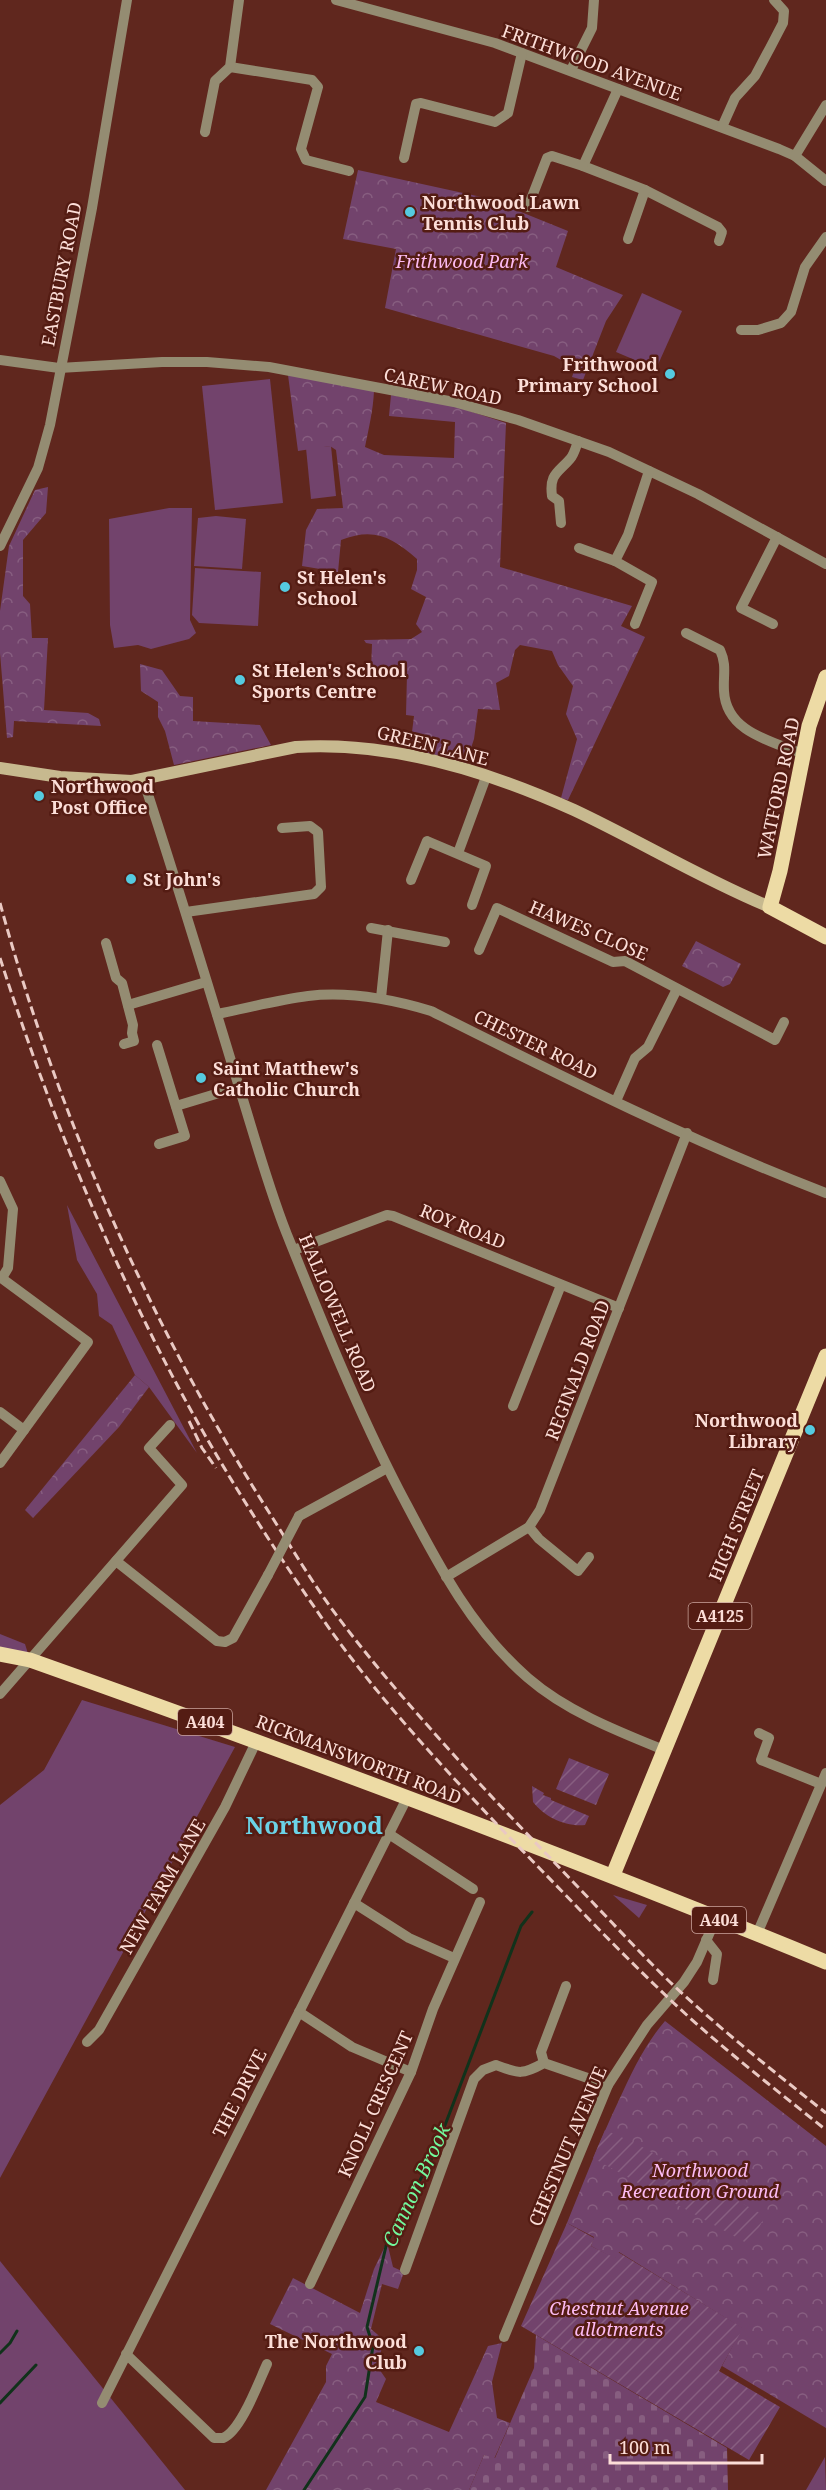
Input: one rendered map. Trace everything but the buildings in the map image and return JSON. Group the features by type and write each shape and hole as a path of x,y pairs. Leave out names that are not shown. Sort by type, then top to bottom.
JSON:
{"main road":[{"name":"WATFORD ROAD","path":"770,907 780,871 802,754 826,677"},
{"name":"GREEN LANE","path":"0,768 119,782 266,752 316,746 388,751 470,770 575,811 722,888 770,907 826,937"},
{"name":"HIGH STREET","path":"613,1875 826,1356"},
{"name":"RICKMANSWORTH ROAD","path":"0,1654 30,1660 257,1740 613,1875"},
{"name":"A404","path":"613,1875 826,1962"}],"street":[{"name":"EASTBURY ROAD","path":"0,546 38,468 50,424 59,368 92,208 127,0"},
{"path":"205,132 215,81 230,67 239,0"},
{"name":"FRITHWOOD AVENUE","path":"336,0 466,35 571,70 795,156 826,181"},
{"path":"571,70 592,28 594,0"},
{"path":"722,127 735,98 755,76 783,23 784,11 782,6 774,0"},
{"path":"404,158 416,104 421,103 495,122 508,113 522,53"},
{"path":"230,67 312,80 318,87 301,149 306,160 350,171"},
{"path":"583,166 618,89"},
{"path":"795,156 826,105"},
{"path":"528,207 547,158 552,156 645,190 718,227 722,232 718,241"},
{"path":"628,239 645,190"},
{"path":"741,330 758,330 781,323 791,312 805,267 826,237"},
{"name":"CAREW ROAD","path":"0,360 59,368 162,362 269,367 454,402 518,420 609,452 698,494 826,564"},
{"path":"561,523 559,501 552,496 550,485 555,472 572,458 578,441"},
{"path":"615,561 628,535 649,471"},
{"path":"773,624 741,608 777,537"},
{"path":"579,548 615,561 652,582 635,624"},
{"path":"686,633 720,650 725,661 724,692 730,714 739,726 802,754"},
{"path":"458,853 486,777"},
{"name":"HALLOWELL ROAD","path":"143,778 286,1232 331,1343 387,1468 464,1607 493,1643 542,1689 592,1719 664,1750"},
{"path":"186,912 314,894 319,891 321,880 318,832 310,826 282,828"},
{"path":"411,880 427,841 458,853 486,866 472,904"},
{"name":"HAWES CLOSE","path":"479,950 497,908 613,962 625,961 677,989"},
{"path":"371,928 445,942"},
{"path":"381,998 388,930"},
{"path":"106,943 128,1005 134,1041 124,1044"},
{"path":"128,1005 206,982"},
{"path":"616,1101 635,1058 648,1047 677,989 775,1040 784,1022"},
{"name":"CHESTER ROAD","path":"217,1014 309,996 381,998 431,1011 616,1101 826,1193"},
{"path":"157,1045 185,1136 159,1144"},
{"path":"176,1106 240,1087"},
{"name":"REGINALD ROAD","path":"446,1577 529,1527 540,1510 687,1133"},
{"path":"0,1181 13,1209 8,1268 1,1277 87,1342 0,1463"},
{"name":"ROY ROAD","path":"294,1250 387,1215 393,1215 618,1308"},
{"path":"513,1406 561,1285"},
{"path":"0,1412 24,1430"},
{"path":"0,1694 182,1485 148,1448 170,1425"},
{"path":"116,1561 217,1641 225,1642 233,1638 298,1516 387,1468"},
{"path":"529,1527 539,1539 578,1571 589,1557"},
{"path":"759,1734 769,1738 761,1760 821,1785"},
{"name":"NEW FARM LANE","path":"87,2042 99,2030 225,1807 257,1740"},
{"path":"757,1934 826,1773"},
{"name":"THE DRIVE","path":"102,2403 406,1798"},
{"path":"389,1834 473,1889"},
{"name":"KNOLL CRESCENT","path":"309,2284 411,2072 454,1958 480,1902"},
{"path":"354,1903 409,1938 454,1958"},
{"name":"CHESTNUT AVENUE","path":"504,2337 608,2085 647,2025 684,1983 716,1918"},
{"path":"706,1941 717,1954 713,1980"},
{"path":"544,2063 541,2052 566,1986"},
{"path":"299,2012 352,2047 411,2072"},
{"path":"405,2270 474,2079 483,2070 496,2065 525,2073 544,2063 608,2085"},
{"path":"126,2354 214,2438 223,2438 232,2431 253,2395 267,2364"}],"green space":[{"name":"Frithwood Park","path":"358,170 486,198 568,231 556,267 623,295 606,321 583,380 572,377 575,368 554,356 385,308 396,249 343,239"},
{"path":"642,293 682,311 656,369 616,352"},
{"path":"288,375 374,391 365,447 384,455 454,458 455,422 389,416 391,395 454,406 506,423 500,567 632,606 621,626 645,637 568,800 561,798 577,739 566,714 573,686 558,665 552,651 520,645 515,650 509,676 496,683 500,710 478,709 474,739 466,763 410,748 414,716 406,715 407,674 371,671 372,644 364,640 411,639 422,632 416,624 426,597 411,589 417,570 417,559 391,540 373,534 363,534 341,540 338,572 302,566 306,530 317,509 343,508 336,450 330,446 298,451"},
{"path":"270,379 283,503 215,510 202,386"},
{"path":"331,446 336,496 311,499 306,448"},
{"path":"48,487 46,513 23,540 23,596 30,604 32,638 48,638 44,710 88,713 99,719 101,726 14,721 13,737 7,738 0,653 0,611 9,546 35,490"},
{"path":"169,508 192,508 190,620 196,633 189,639 151,649 138,645 114,648 110,625 109,519"},
{"path":"216,516 246,519 242,569 194,566 198,518"},
{"path":"195,568 261,572 258,626 199,623 192,615"},
{"path":"140,664 162,670 180,696 193,697 193,721 260,725 271,745 174,765 165,731 158,717 158,702 141,691"},
{"path":"696,941 741,964 730,984 723,987 682,966"},
{"path":"67,1205 197,1453 149,1387 135,1375 112,1325 99,1316 97,1294 77,1260"},
{"path":"135,1375 149,1387 119,1427 33,1518 25,1510"},
{"path":"0,1634 25,1644 30,1660 0,1654"},
{"path":"82,1700 235,1747 0,2178 0,1805 44,1770"},
{"path":"569,1758 609,1774 596,1805 556,1789"},
{"path":"532,1786 551,1800 589,1816 585,1825 563,1823 543,1812 533,1802"},
{"path":"613,1895 647,1905 639,1918"},
{"name":"Northwood Recreation Ground","path":"665,2021 826,2146 826,2428 722,2366 742,2328 619,2252 615,2259 591,2246 594,2237 567,2223 629,2079 645,2049"},
{"path":"605,2130 637,2144 765,2216 750,2245 593,2158"},
{"name":"Chestnut Avenue allotments","path":"567,2223 594,2238 591,2246 615,2258 618,2252 743,2328 719,2371 780,2407 749,2460 521,2326"},
{"path":"387,2242 393,2267 404,2272 398,2289 382,2284 371,2329 384,2340 377,2366 386,2379 376,2402 449,2432 488,2346 502,2343 492,2382 497,2418 510,2423 494,2459 484,2455 469,2490 266,2490 326,2382 326,2366 332,2354 270,2324 293,2278 360,2313 374,2269"},
{"path":"0,2261 185,2490 0,2490"},
{"path":"536,2335 727,2448 728,2490 469,2490 484,2455 495,2458 534,2368"},
{"path":"825,2457 826,2490 806,2490"}],"waterway":[{"name":"Cannon Brook","path":"304,2490 365,2397 373,2346 367,2327 387,2242 434,2154 521,1926 532,1912"},
{"path":"0,2353 17,2331"},
{"path":"0,2403 36,2365"}],"railway":[{"path":"0,903 50,1063 80,1142 148,1297 228,1445 300,1562 365,1651 440,1740 494,1799 671,1983 708,2017 826,2113"},
{"path":"0,958 32,1053 68,1148 128,1287 168,1368 207,1438 248,1507 315,1608 360,1670 435,1758 586,1916 698,2025 826,2130"},
{"path":"189,1421 202,1448 216,1468"}],"place":[{"name":"Northwood Lawn Tennis Club","path":"410,212"},
{"name":"Frithwood Primary School","path":"670,374"},
{"name":"St Helen's School","path":"285,587"},
{"name":"St Helen's School Sports Centre","path":"240,680"},
{"name":"Northwood Post Office","path":"39,796"},
{"name":"St John's","path":"131,879"},
{"name":"Saint Matthew's Catholic Church","path":"201,1078"},
{"name":"Northwood Library","path":"810,1430"},
{"name":"The Northwood Club","path":"419,2351"}],"district":[{"name":"Northwood","path":"314,1824"}]}
